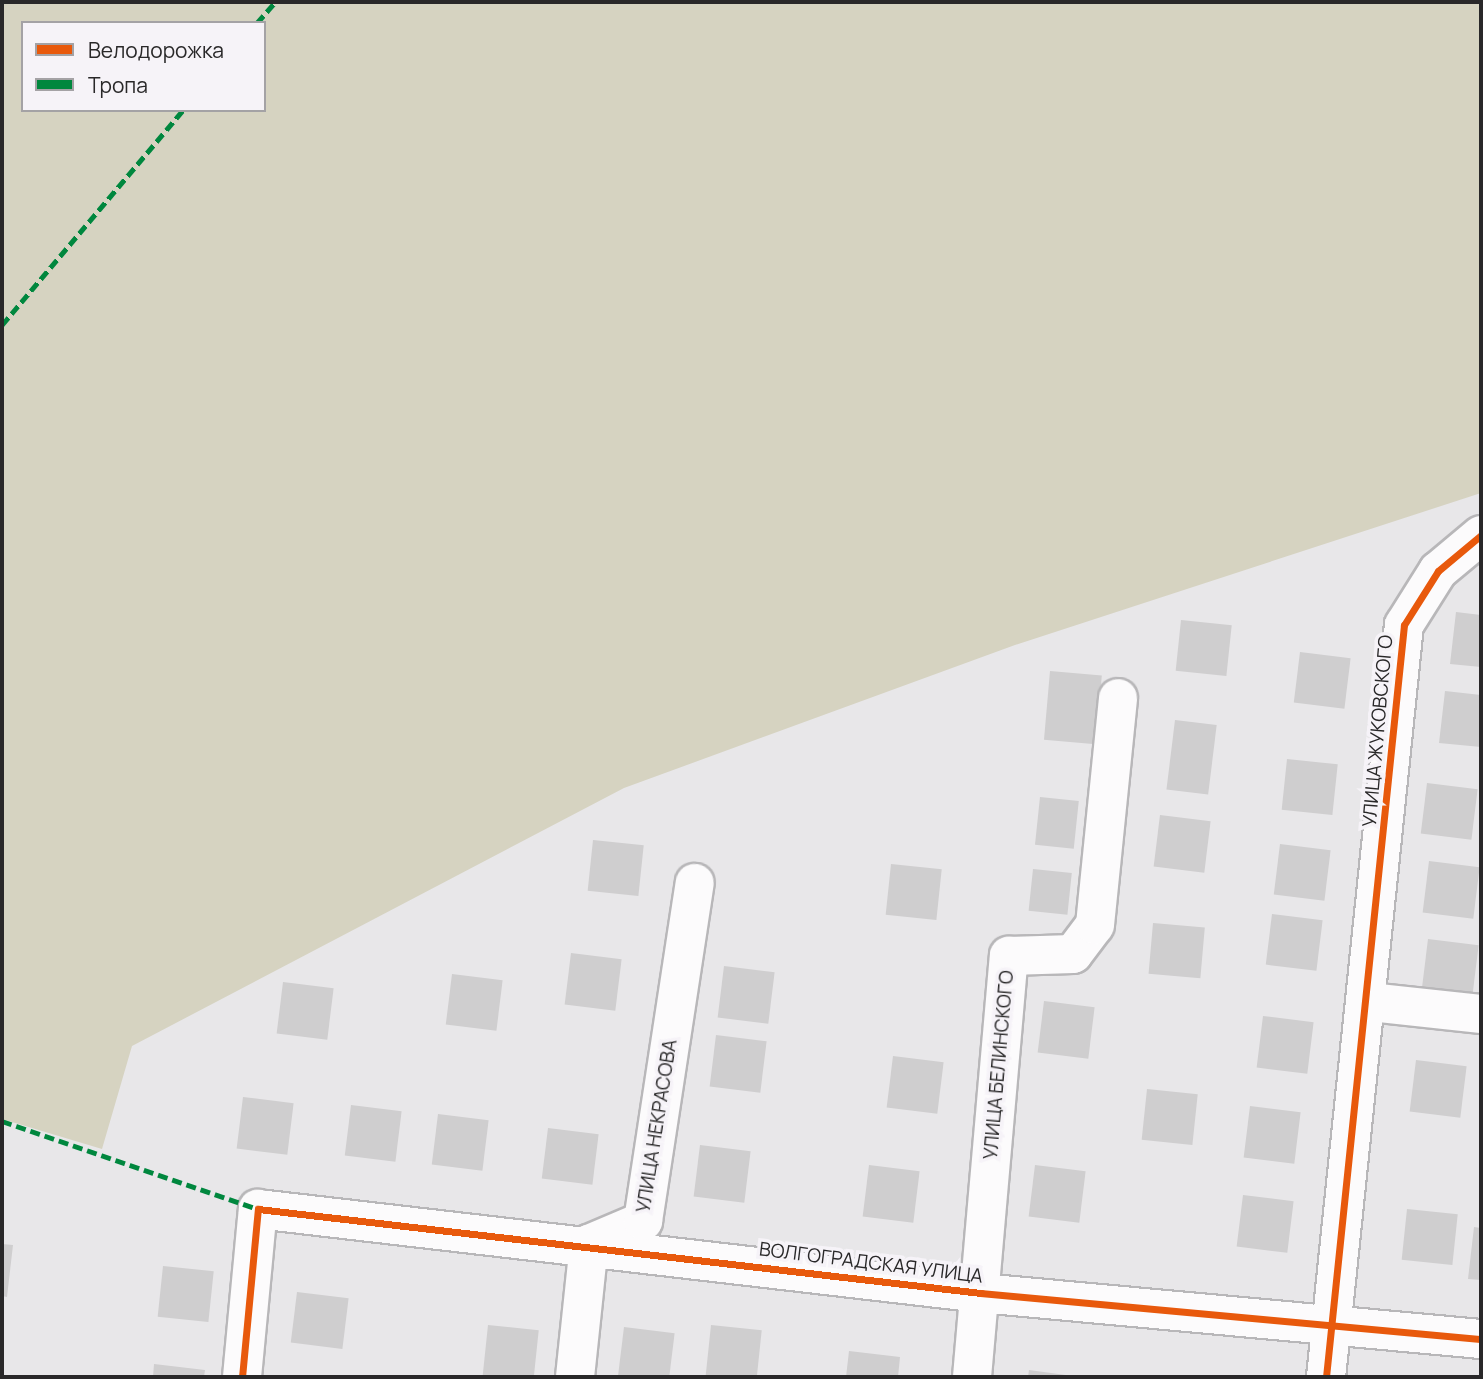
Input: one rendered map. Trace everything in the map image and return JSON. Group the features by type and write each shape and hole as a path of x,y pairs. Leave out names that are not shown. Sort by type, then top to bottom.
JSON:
{"street":[{"name":"УЛИЦА ЖУКОВСКОГО","path":"1326,1377 1369,1002 1404,625 1438,571 1481,535"},
{"name":"УЛИЦА БЕЛИНСКОГО","path":"972,1377 1009,956 1073,954 1095,925 1118,698"},
{"name":"УЛИЦА НЕКРАСОВА","path":"589,1244 643,1221 695,883"},
{"path":"1369,1002 1481,1013"},
{"name":"ВОЛГОГРАДСКАЯ УЛИЦА","path":"242,1377 258,1209 589,1244 981,1293 1481,1339"},
{"path":"575,1377 589,1244"}],"shaded area":[{"path":"2,2 1481,2 1481,493 1015,645 624,788 132,1046 102,1149 2,1119"}],"building":[{"path":"1456,612 1481,615 1481,667 1450,664"},
{"path":"1181,620 1232,625 1226,676 1176,671"},
{"path":"1300,652 1351,658 1344,709 1294,703"},
{"path":"1050,671 1102,676 1096,744 1044,740"},
{"path":"1445,691 1481,695 1481,747 1439,743"},
{"path":"1175,720 1217,725 1208,795 1166,789"},
{"path":"1287,759 1338,764 1332,815 1282,810"},
{"path":"1427,783 1478,789 1471,840 1421,834"},
{"path":"1040,797 1079,801 1074,849 1035,845"},
{"path":"1160,815 1211,821 1204,873 1154,867"},
{"path":"593,840 644,845 638,896 588,891"},
{"path":"1280,844 1331,850 1324,901 1274,895"},
{"path":"1429,861 1480,867 1473,919 1423,913"},
{"path":"891,864 942,869 936,920 886,915"},
{"path":"1033,869 1072,873 1067,915 1029,911"},
{"path":"1272,914 1323,920 1316,971 1266,965"},
{"path":"1153,923 1205,928 1200,978 1149,974"},
{"path":"1428,939 1479,945 1472,997 1422,991"},
{"path":"571,953 622,959 615,1011 565,1005"},
{"path":"724,966 775,972 768,1024 718,1018"},
{"path":"452,974 503,980 496,1031 446,1025"},
{"path":"283,982 334,988 327,1040 277,1034"},
{"path":"1044,1001 1095,1007 1088,1059 1038,1053"},
{"path":"1263,1016 1314,1022 1307,1074 1257,1068"},
{"path":"716,1035 767,1041 760,1093 710,1087"},
{"path":"893,1056 944,1062 937,1114 887,1108"},
{"path":"1416,1060 1467,1066 1460,1118 1410,1112"},
{"path":"1147,1089 1198,1094 1192,1145 1142,1140"},
{"path":"243,1097 294,1103 287,1155 237,1149"},
{"path":"351,1105 402,1111 395,1162 345,1156"},
{"path":"1250,1106 1301,1112 1294,1164 1244,1158"},
{"path":"438,1114 489,1120 482,1171 432,1165"},
{"path":"548,1128 599,1134 592,1185 542,1179"},
{"path":"700,1145 751,1151 744,1203 694,1197"},
{"path":"869,1165 920,1171 913,1223 863,1217"},
{"path":"1035,1165 1086,1171 1079,1223 1029,1217"},
{"path":"1243,1195 1294,1201 1287,1253 1237,1247"},
{"path":"1407,1209 1458,1214 1452,1265 1402,1260"},
{"path":"1474,1227 1481,1228 1481,1280 1468,1279"},
{"path":"2,1244 13,1245 7,1297 2,1296"},
{"path":"163,1266 214,1271 208,1322 158,1317"},
{"path":"297,1292 349,1298 342,1349 291,1343"},
{"path":"488,1325 539,1330 534,1377 483,1376"},
{"path":"711,1325 762,1330 757,1377 706,1376"},
{"path":"624,1327 675,1333 669,1377 618,1377"},
{"path":"849,1351 900,1357 898,1377 846,1377"},
{"path":"154,1364 205,1370 204,1377 153,1377"},
{"path":"1029,1370 1073,1376 1073,1377 1028,1377"}],"marked path":[{"path":"259,21 275,2"},
{"path":"2,325 181,112"},
{"path":"2,1121 258,1209"}],"cycle path":[{"path":"1326,1377 1404,625 1438,571 1481,535"},
{"path":"242,1377 258,1209 981,1293 1481,1339"}]}
